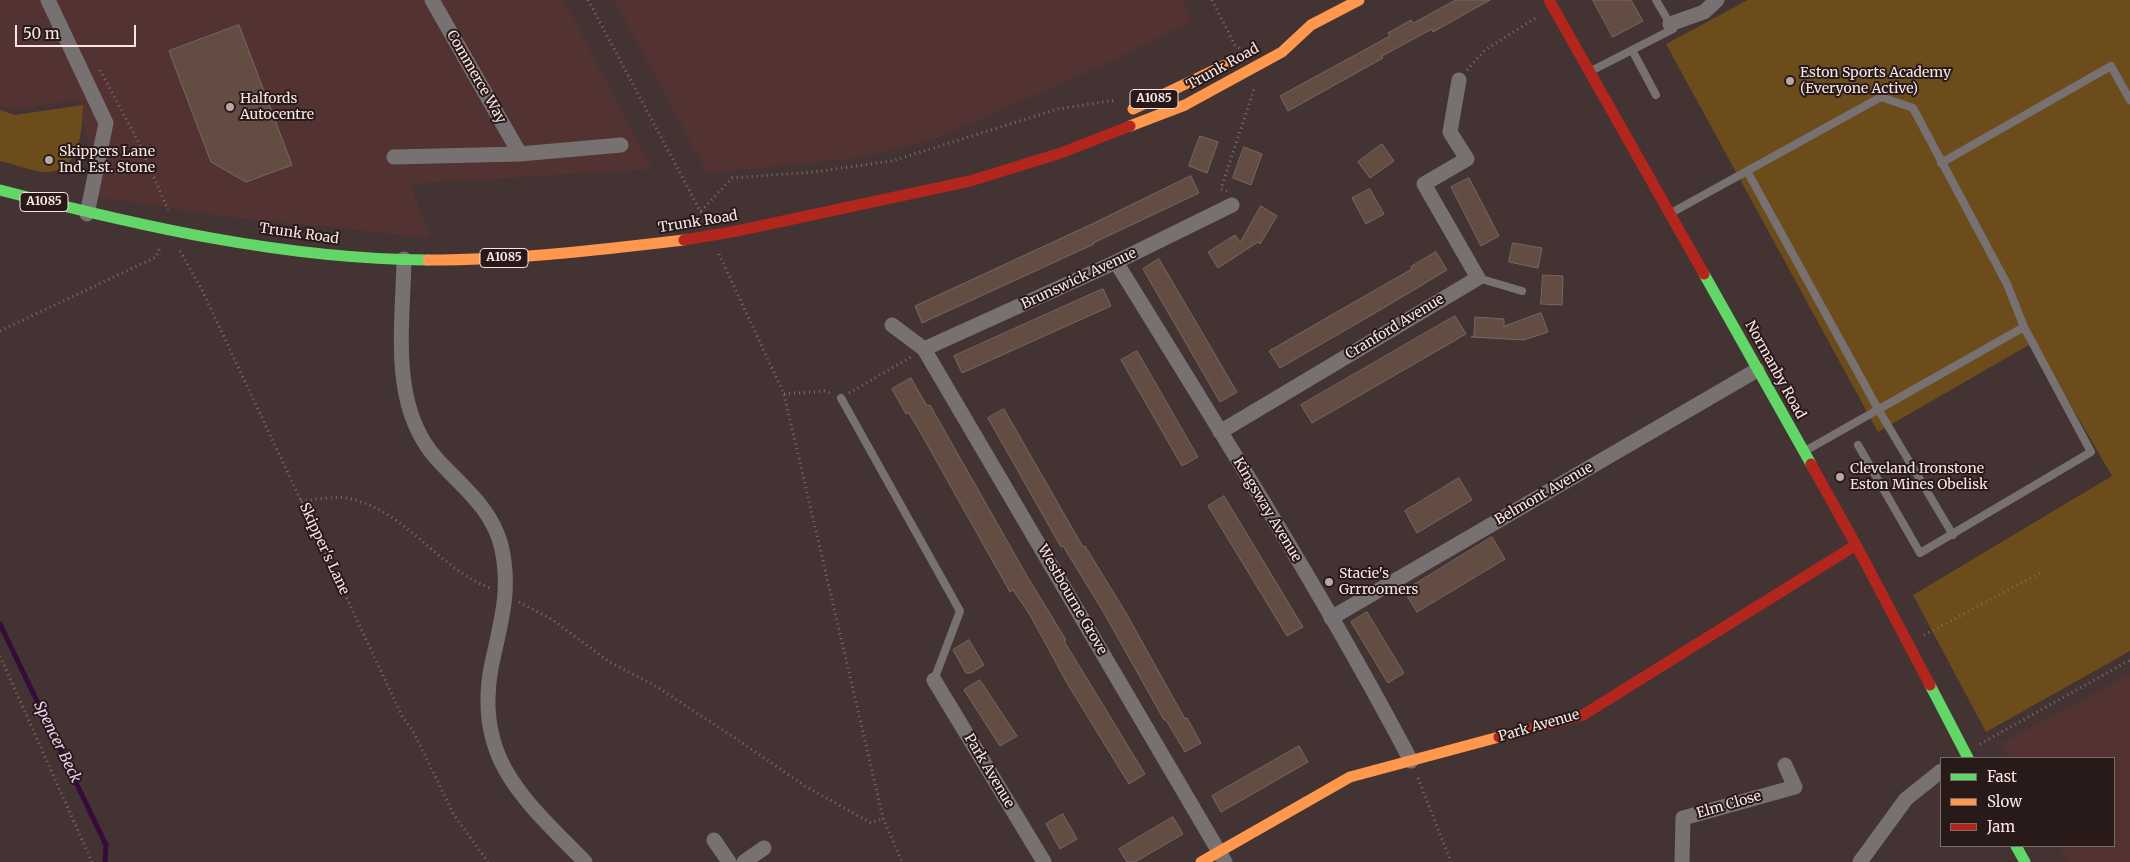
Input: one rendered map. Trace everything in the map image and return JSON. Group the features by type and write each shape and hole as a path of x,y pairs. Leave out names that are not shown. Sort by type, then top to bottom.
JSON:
{"main road":[{"name":"Trunk Road","path":"0,190 87,214 169,231 324,254 404,259 482,260 583,252 684,240 737,231 970,181 1061,152 1185,105 1282,52 1311,25 1359,0"},
{"name":"Normanby Road","path":"1550,3 1856,545 1908,643 1963,756"},
{"path":"1292,27 1323,5"},
{"name":"A1085","path":"1122,114 1248,54"},
{"name":"A1085","path":"1014,167 1096,127"},
{"name":"Park Avenue","path":"1201,862 1222,857 1350,777 1583,715 1856,545"},
{"path":"2017,847 2025,862"}],"street":[{"path":"48,0 106,124 87,214"},
{"name":"Commerce Way","path":"432,0 520,154"},
{"path":"1670,24 1704,12 1717,0"},
{"path":"1459,80 1450,132 1467,159 1424,184 1478,278"},
{"path":"394,157 520,154 621,145"},
{"name":"Brunswick Avenue","path":"924,349 1116,262 1232,205"},
{"path":"404,259 402,365 407,401 413,422 436,458 484,508 500,543 504,562 506,595 489,691 491,732 497,754 521,795 585,862"},
{"name":"Kingsway Avenue","path":"1116,262 1331,618 1371,686 1411,761"},
{"name":"Cranford Avenue","path":"1220,432 1478,278"},
{"path":"892,326 924,349"},
{"name":"Westbourne Grove","path":"924,349 1222,857"},
{"name":"Belmont Avenue","path":"1331,618 1757,370"},
{"name":"Park Avenue","path":"934,680 1044,862"},
{"name":"Elm Close","path":"1682,862 1683,818 1795,787 1785,765"},
{"path":"1860,862 1906,799 1940,772"},
{"path":"714,840 729,862"},
{"path":"744,862 764,848"}],"lane":[{"path":"1589,72 1672,28 1656,0"},
{"path":"1632,50 1656,96"},
{"path":"1942,163 2111,66 2130,100"},
{"path":"1669,214 1881,97 1913,108 2007,284 2024,326 2091,452 1920,554 1858,445"},
{"path":"1747,171 1878,409 1952,535"},
{"path":"1478,278 1522,291"},
{"path":"1804,452 2024,326"},
{"path":"841,398 960,610 934,680"}],"path":[{"path":"588,0 707,225"},
{"path":"1212,0 1236,45 1248,54"},
{"path":"1459,80 1485,50 1550,3"},
{"path":"1227,49 1236,45"},
{"path":"1232,205 1230,192 1221,189 1256,81 1251,68"},
{"path":"0,331 156,257 169,231 170,213 138,141 100,70"},
{"path":"700,211 732,178 814,172 892,161 1058,110 1116,100 1125,96"},
{"name":"Skipper's Lane","path":"169,231 202,290 403,718 412,729 454,816 488,862"},
{"path":"717,249 784,394 883,818 902,862"},
{"path":"784,394 824,390 841,398 924,349"},
{"path":"301,501 339,498 351,499 367,504 395,520 464,574 480,584 547,616 591,650 657,687 805,786 871,823 883,818"},
{"path":"1908,643 2042,572"},
{"path":"0,656 92,862"},
{"path":"1963,756 2130,660"},
{"path":"1411,761 1451,862"}],"shaded area":[{"path":"0,0 564,0 652,169 410,184 431,238 222,216 99,197 79,100 12,110 0,106"},
{"path":"614,0 1183,0 1192,21 1108,63 937,138 859,158 707,173"},
{"path":"1748,0 2130,0 2130,651 1986,732 1913,595 2112,476 2034,342 1878,432 1666,44"},
{"path":"83,105 78,146 68,164 60,169 49,172 37,171 0,161 0,110 15,115"},
{"path":"2130,674 2130,862 2068,862 2059,847 2115,847 2115,757 2007,757 2000,744"}],"building":[{"path":"1456,0 1490,0 1433,32 1432,29 1382,56 1383,58 1288,111 1280,96 1390,36 1388,33 1411,20 1413,23"},
{"path":"1593,0 1631,0 1643,21 1613,37"},
{"name":"Halfords Autocentre","path":"239,25 292,165 246,182 211,162 169,51"},
{"path":"1200,136 1218,142 1207,173 1189,166"},
{"path":"1382,144 1394,161 1370,178 1358,162"},
{"path":"1244,147 1262,154 1251,185 1233,178"},
{"path":"1191,176 1199,193 1094,244 922,323 915,306"},
{"path":"1469,178 1499,236 1481,246 1451,187"},
{"path":"1370,189 1384,214 1366,224 1352,198"},
{"path":"1261,206 1277,216 1260,244 1258,242 1218,268 1208,252 1235,235 1240,242"},
{"path":"1513,243 1542,248 1538,268 1509,262"},
{"path":"1436,252 1447,270 1280,368 1269,351 1412,269 1411,267"},
{"path":"1159,259 1237,392 1220,402 1143,269"},
{"path":"1543,275 1563,276 1562,305 1541,304"},
{"path":"1103,289 1111,306 962,373 954,356"},
{"path":"1541,313 1548,332 1524,340 1471,337 1474,336 1475,317 1504,319 1504,326"},
{"path":"1455,316 1466,334 1312,423 1301,405"},
{"path":"1137,351 1198,457 1182,466 1121,360"},
{"path":"911,378 927,406 930,405 1027,576 1066,640 1064,641 1145,774 1129,784 1067,683 1030,615 1013,590 1010,592 923,437 909,413 906,414 892,389"},
{"path":"1004,409 1083,547 1085,546 1126,613 1185,719 1187,718 1201,743 1185,752 1166,720 1164,720 1104,613 1063,546 1061,547 988,418"},
{"path":"1459,478 1472,500 1417,533 1405,511"},
{"path":"1224,496 1303,627 1287,636 1208,506"},
{"path":"1492,537 1505,559 1417,612 1404,591"},
{"path":"1367,612 1404,673 1388,683 1351,622"},
{"path":"969,640 984,665 971,673 966,673 953,650"},
{"path":"980,680 1017,736 1000,746 964,690"},
{"path":"1299,746 1308,762 1221,812 1212,796"},
{"path":"1063,814 1077,839 1060,849 1046,824"},
{"path":"1173,817 1183,834 1135,862 1127,862 1119,849"}],"waterway":[{"name":"Spencer Beck","path":"0,624 106,845 105,862"}],"traffic: fast":[{"path":"0,190 159,228 266,247 320,254 428,260"},
{"path":"1704,274 1811,464"},
{"path":"1930,685 1967,757"},
{"path":"2017,847 2025,862"}],"traffic: slow":[{"path":"1130,126 1185,105 1282,52 1311,25 1359,0"},
{"path":"1133,109 1225,65"},
{"path":"428,260 524,256 684,240"},
{"path":"1201,862 1350,777 1499,737"}],"traffic: jam":[{"path":"1549,0 1704,274"},
{"path":"737,231 970,181 1061,153 1130,126"},
{"path":"684,240 737,231"},
{"path":"1811,464 1930,685"},
{"path":"1499,737 1583,715 1856,545"}],"place":[{"name":"Eston Sports Academy (Everyone Active)","path":"1790,81"},
{"name":"Halfords Autocentre","path":"230,107"},
{"name":"Skippers Lane Ind. Est. Stone","path":"49,160"},
{"name":"Cleveland Ironstone Eston Mines Obelisk","path":"1840,477"},
{"name":"Stacie's Grrroomers","path":"1329,582"}]}
